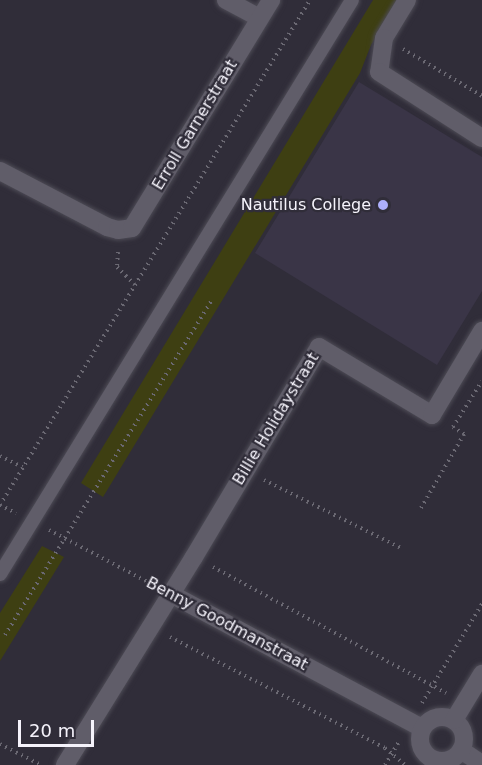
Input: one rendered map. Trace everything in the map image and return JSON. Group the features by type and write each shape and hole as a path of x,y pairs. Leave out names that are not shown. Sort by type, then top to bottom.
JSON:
{"street":[{"path":"226,0 260,18"},
{"name":"Erroll Garnerstraat","path":"113,229 132,228 271,0"},
{"path":"407,0 384,38 379,72 482,138"},
{"path":"0,171 113,229"},
{"name":"Billie Holidaystraat","path":"64,765 194,557 319,347 432,415 482,331"},
{"name":"Benny Goodmanstraat","path":"171,594 416,725"},
{"path":"459,713 436,717 416,725 428,762 454,758 461,750 463,734 459,713 482,674"},
{"path":"461,750 482,764"}],"lane":[{"path":"0,574 352,0"}],"path":[{"path":"0,505 310,0"},
{"path":"384,38 482,96"},
{"path":"113,229 117,267 135,285"},
{"path":"6,635 211,301"},
{"path":"421,508 464,434 453,427 482,381"},
{"path":"0,456 23,467"},
{"path":"245,470 400,549"},
{"name":"Benny Goodmanstraat","path":"32,521 171,594"},
{"path":"194,557 433,683 459,713"},
{"path":"384,765 416,725 433,683 482,604"},
{"path":"151,627 391,754 405,765"},
{"path":"0,744 40,765"}],"shaded area":[{"path":"373,0 398,0 371,45 360,73 103,497 81,483"},
{"name":"Nautilus College","path":"359,82 482,157 482,291 437,365 255,253"},
{"path":"42,546 64,557 0,661 0,613"}],"place":[{"name":"Nautilus College","path":"383,205"}]}
